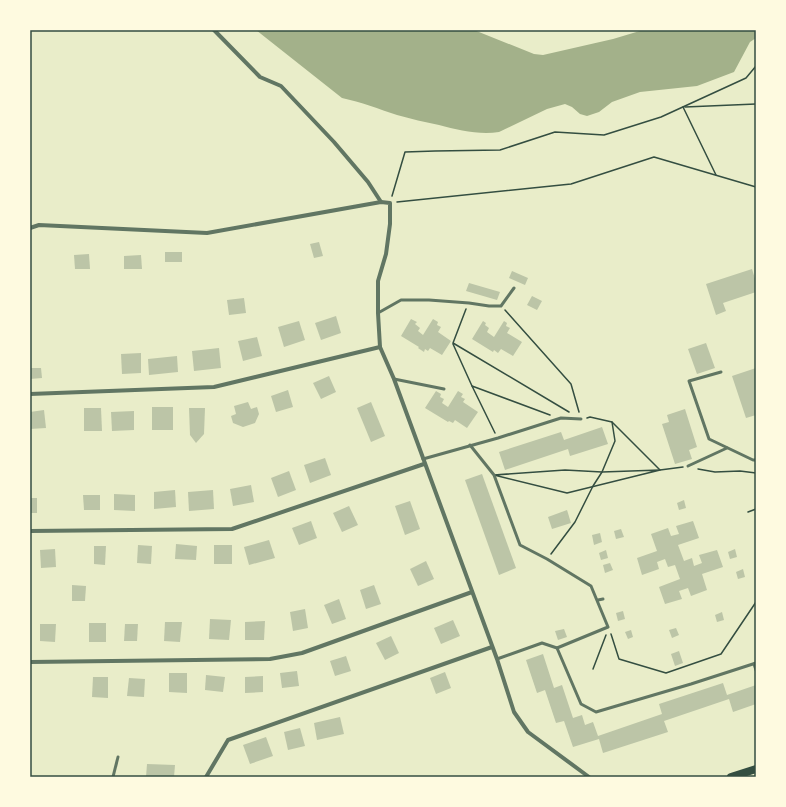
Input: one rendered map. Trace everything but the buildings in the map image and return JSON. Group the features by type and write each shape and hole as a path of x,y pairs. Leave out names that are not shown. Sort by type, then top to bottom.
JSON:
{"main road":[{"path":"731,777 756,769"}],"street":[{"path":"214,30 260,77 281,86 339,147 368,182 380,202"},
{"path":"30,228 40,224 207,233 380,202 390,202 390,224 386,254 378,281 380,347 394,379 497,659 514,712 528,732 589,777"},
{"path":"30,394 214,387 380,347"},
{"path":"30,531 232,529 424,464"},
{"path":"30,662 270,658 302,653 472,592"},
{"path":"206,777 228,740 492,647"}],"lane":[{"path":"378,314 401,300 429,300 501,306 514,288"},
{"path":"721,372 689,381 709,439 752,460 756,460"},
{"path":"394,379 444,389"},
{"path":"423,459 498,438 561,418 580,419"},
{"path":"470,445 494,475 520,545 547,559 591,586 608,627 557,648 542,643 497,659"},
{"path":"688,466 727,448"},
{"path":"598,600 604,599"},
{"path":"557,648 581,704 596,712 691,684 755,663 756,670"},
{"path":"113,777 118,757"}],"path":[{"path":"756,66 746,78 683,107 660,117 604,135 555,132 500,150 405,152 390,202 571,184 654,157 756,187"},
{"path":"683,107 756,104"},
{"path":"683,107 717,176"},
{"path":"469,303 452,343 498,438"},
{"path":"501,306 571,384 580,419"},
{"path":"452,343 580,419 590,417 612,422 660,470"},
{"path":"472,386 561,418"},
{"path":"547,559 575,522 593,486 602,472 615,441 612,422"},
{"path":"494,475 567,493 660,470 688,466 715,472 740,471 756,473"},
{"path":"494,475 565,470 602,472 660,470"},
{"path":"748,512 756,509"},
{"path":"608,627 619,659 666,673 721,654 756,602"},
{"path":"593,669 608,627"}],"shaded area":[{"path":"256,30 474,30 534,54 543,55 613,39 643,30 756,30 756,38 750,42 734,72 697,86 640,92 612,102 599,112 587,116 580,114 572,107 565,104 547,109 499,132 484,133 461,130 413,119 342,98"}]}
